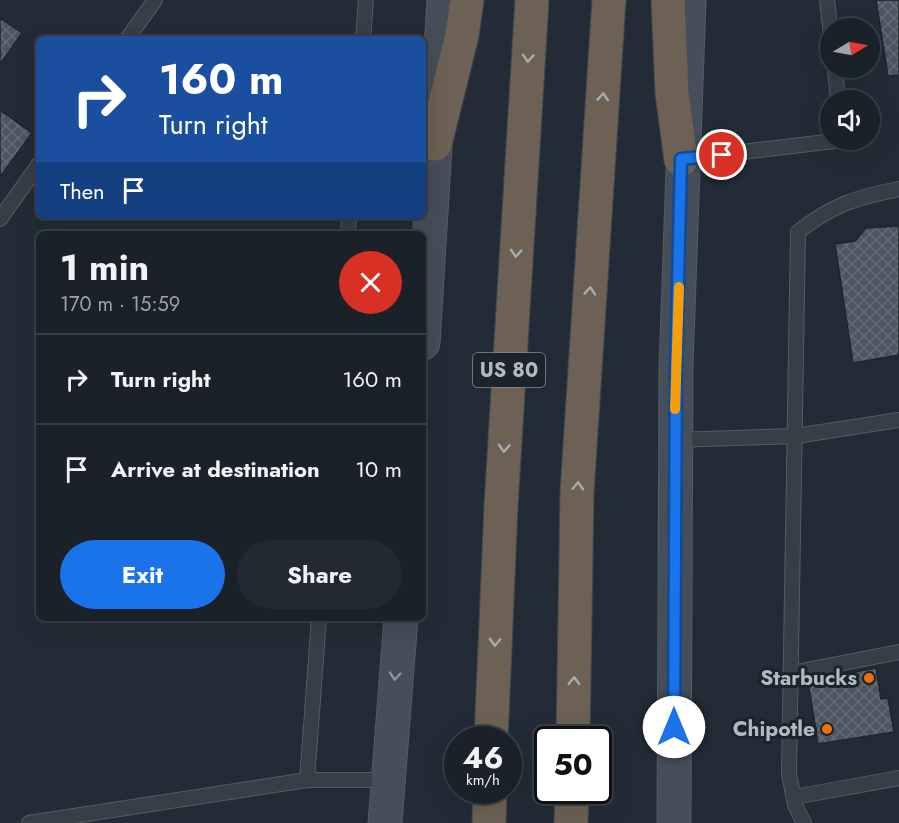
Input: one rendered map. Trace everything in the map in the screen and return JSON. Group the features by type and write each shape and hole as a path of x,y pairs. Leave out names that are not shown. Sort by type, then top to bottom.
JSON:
{"highway":[{"path":"435,144 462,35 467,0"},
{"name":"US 80","path":"492,726 501,506 532,0"},
{"path":"573,726 577,493 609,0"},
{"path":"668,0 672,93 681,159"},
{"path":"489,823 490,804"},
{"path":"571,823 572,804"}],"main road":[{"path":"426,293 444,0"},
{"path":"674,823 675,440 681,159 689,0"},
{"path":"385,823 400,621"}],"lane":[{"path":"129,36 155,0"},
{"path":"363,36 366,0"},
{"path":"827,0 829,18"},
{"path":"681,159 820,143"},
{"path":"0,219 36,168"},
{"path":"804,823 794,797 789,774 798,232 823,212 858,197 899,189"},
{"path":"675,440 796,436 899,420"},
{"path":"307,780 319,621"},
{"path":"791,673 899,651"},
{"path":"794,797 899,778"},
{"path":"29,823 307,780 388,780"}],"building":[{"path":"876,0 899,0 899,75 888,76"},
{"path":"0,18 22,33 0,64"},
{"path":"0,110 32,133 0,177"},
{"path":"899,226 899,355 853,363 835,244 855,241 866,228"},
{"path":"876,668 881,699 888,698 894,732 818,744 808,681"}],"slow traffic":[{"path":"675,409 679,287"}],"place":[{"name":"Starbucks","path":"869,678"},
{"name":"Chipotle","path":"827,729"}],"route":[{"path":"674,727 676,367 681,159 722,155"}]}
